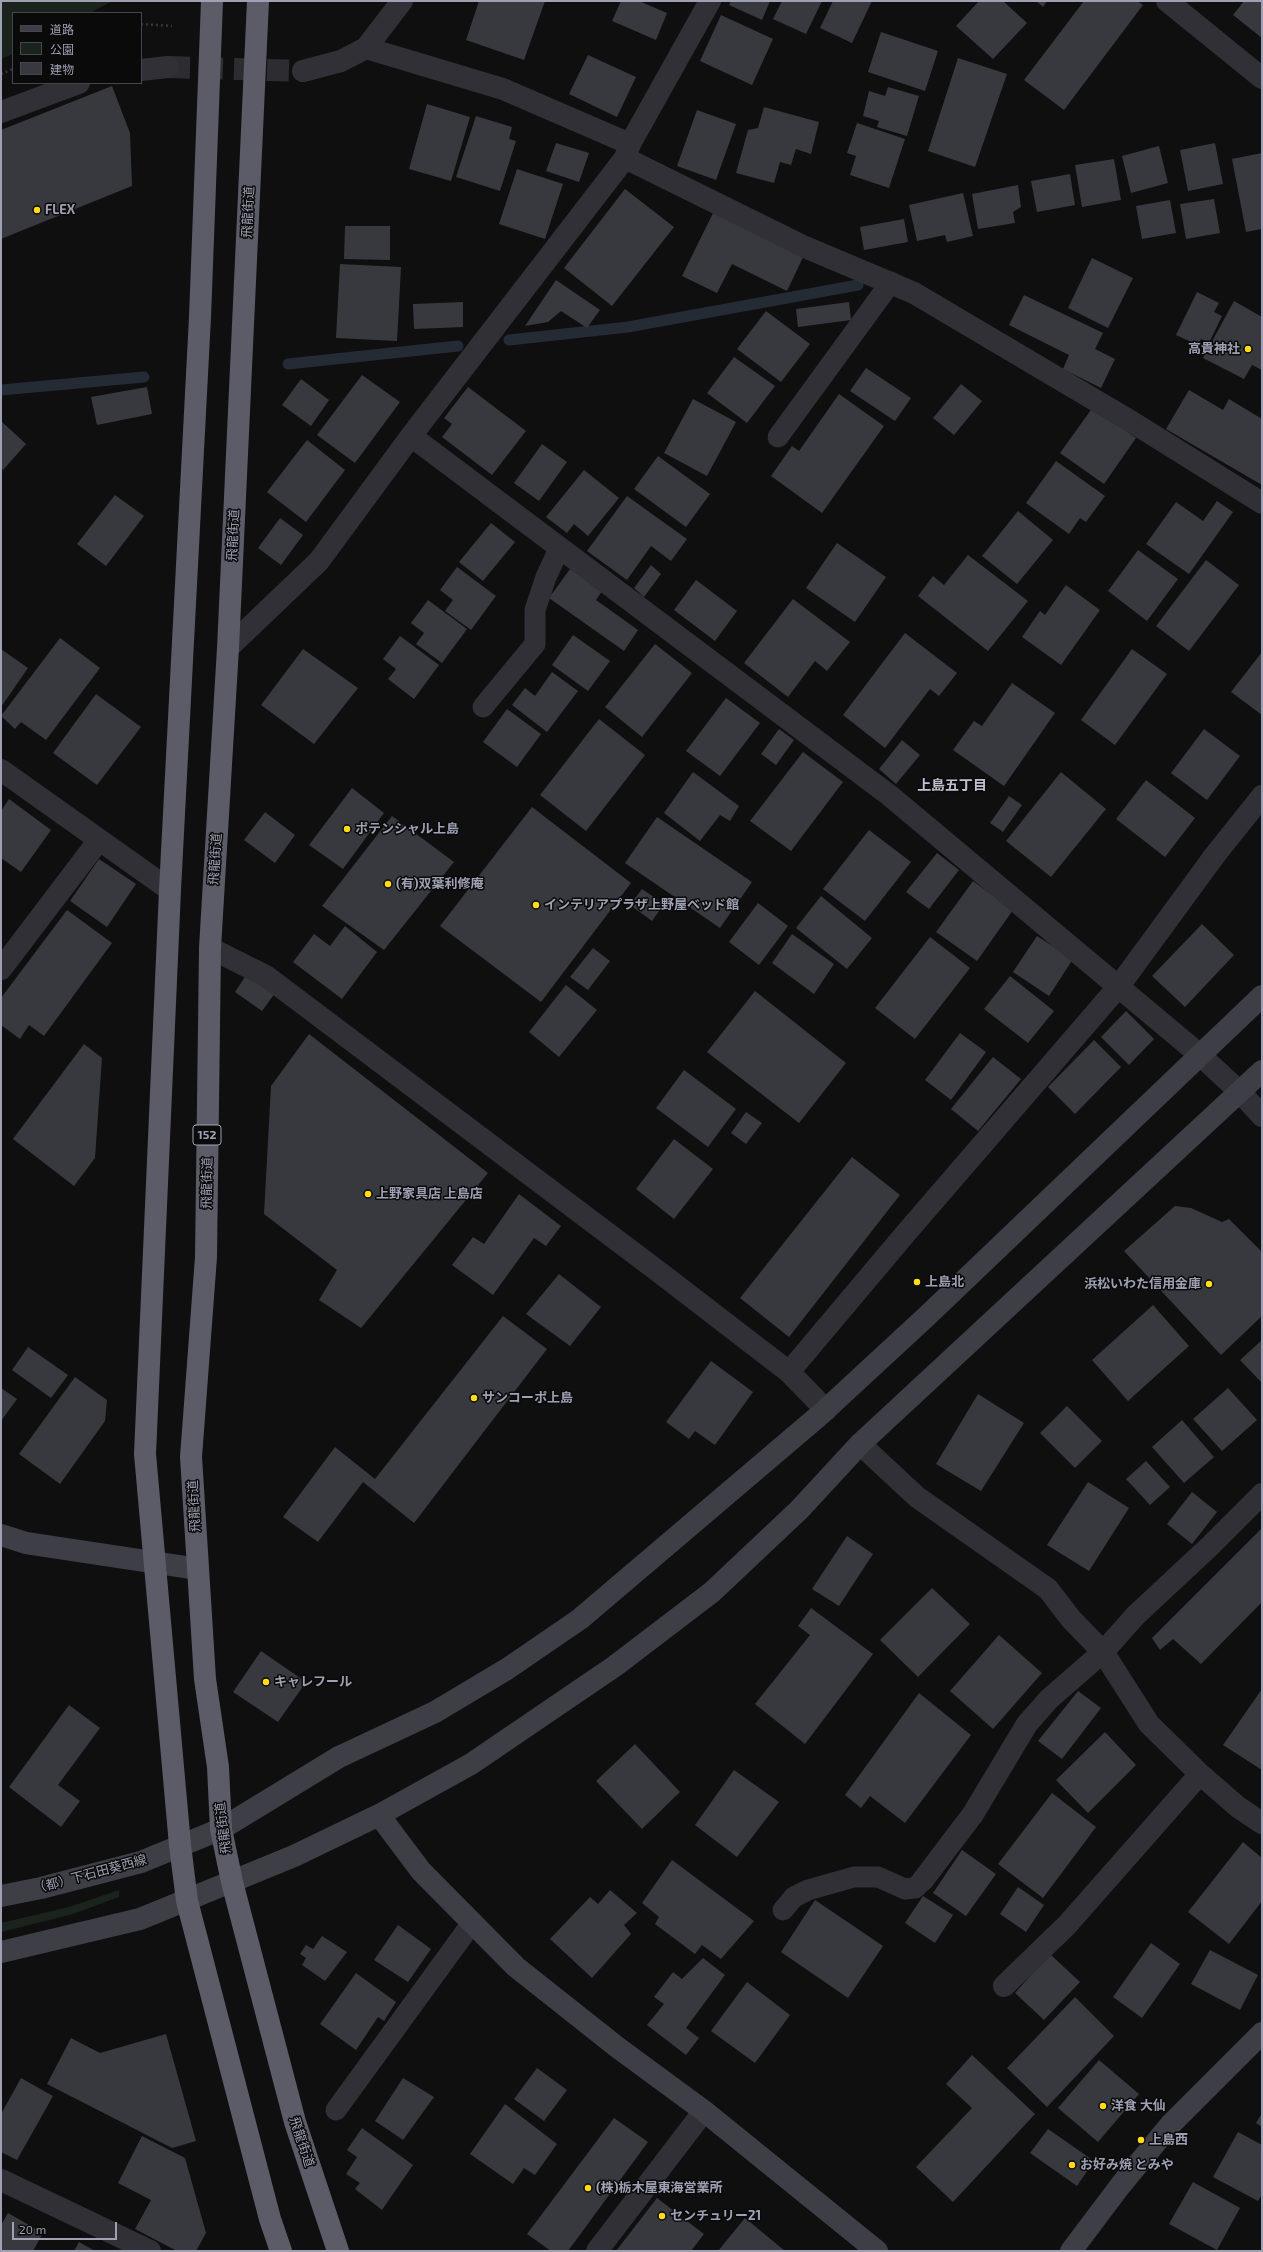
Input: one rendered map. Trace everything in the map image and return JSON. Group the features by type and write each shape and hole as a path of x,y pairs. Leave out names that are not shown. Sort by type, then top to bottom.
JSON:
{"highway":[{"path":"212,1 200,318 170,890 145,1454 180,1845 187,1901 270,2219 281,2251"},
{"name":"飛龍街道","path":"258,1 228,648 210,948 206,1257 191,1456 205,1679 218,1767 221,1829 232,1882 295,2122 338,2251"}],"street":[{"path":"303,71 341,61 366,48 402,1"},
{"path":"228,648 319,561 411,436 627,151 710,1"},
{"path":"1167,1 1262,78"},
{"path":"366,48 504,89 627,151 806,247 914,292 1125,418 1262,503"},
{"path":"142,70 168,67"},
{"path":"1,112 76,84"},
{"path":"411,436 559,549 889,795 1200,1055 1240,1092 1262,1116"},
{"path":"1,770 170,890"},
{"path":"789,1372 906,1233 1119,986 1215,855 1262,796"},
{"path":"1,969 99,840"},
{"path":"210,948 266,976 659,1272 789,1372 826,1410"},
{"name":"（都）下石田葵西線","path":"1,1896 41,1888 141,1862 221,1829 339,1757 435,1712 507,1670 580,1619 826,1410 927,1316 1262,996"},
{"path":"1,1952 140,1919 294,1856 379,1815 471,1764 615,1666 712,1592 799,1510 860,1444 1262,1071"},
{"path":"860,1444 917,1497 1048,1589 1071,1619 1103,1652 1149,1724 1200,1774 1238,1807 1262,1823"},
{"path":"923,1880 973,1814 1027,1724 1049,1699 1103,1652 1136,1614 1210,1546 1262,1494"},
{"path":"1,1535 26,1543 154,1561 198,1569"},
{"path":"1004,1986 1067,1925 1200,1774"},
{"path":"379,1815 421,1871 516,1967 618,2048 704,2111 877,2251"},
{"path":"1071,2251 1120,2186 1171,2124 1262,2033"},
{"path":"597,2251 704,2111"},
{"path":"1,2180 42,2202 150,2251"}],"lane":[{"path":"778,437 891,282"},
{"path":"483,707 535,644 535,610 546,577 559,549"},
{"path":"783,1910 794,1897 808,1890 854,1877 878,1878 905,1889 915,1888 923,1880"},
{"path":"336,2110 472,1923"}],"path":[{"path":"142,24 172,26"},
{"path":"1,74 12,69"}],"green space":[{"path":"1,1 112,1 92,12 12,12 12,54 1,59"},
{"path":"119,1890 119,1897 73,1914 1,1932 1,1923 69,1907"}],"building":[{"path":"479,1 545,1 524,60 466,40"},
{"path":"621,1 639,1 667,13 656,40 612,21"},
{"path":"731,1 770,1 762,20 729,5"},
{"path":"782,1 822,1 806,34 773,19"},
{"path":"833,1 872,1 852,43 820,28"},
{"path":"979,1 1003,1 1027,23 993,59 956,26"},
{"path":"1036,1 1047,1 1043,7"},
{"path":"1084,1 1137,1 1143,5 1064,110 1024,80"},
{"path":"1244,1 1262,1 1262,38 1233,15"},
{"path":"721,15 773,39 752,85 700,61"},
{"path":"881,32 938,51 925,91 868,72"},
{"path":"588,55 636,77 617,117 569,94"},
{"path":"958,58 1007,74 975,167 928,151"},
{"path":"112,86 130,133 132,186 1,239 1,130"},
{"path":"888,87 919,96 907,136 877,127 879,121 863,116 869,91 885,96"},
{"path":"427,104 470,117 451,181 409,169"},
{"path":"764,107 819,122 811,154 796,149 791,165 780,162 774,183 736,173 748,130 758,128"},
{"path":"697,110 736,124 716,180 677,166"},
{"path":"476,116 512,127 509,139 516,141 500,191 456,177"},
{"path":"857,123 905,139 889,188 850,175 856,156 847,153"},
{"path":"556,143 589,153 579,182 546,171"},
{"path":"1215,143 1223,184 1188,191 1180,150"},
{"path":"1159,146 1168,183 1131,193 1122,156"},
{"path":"1262,153 1262,229 1246,232 1232,159"},
{"path":"1114,159 1121,200 1082,207 1075,165"},
{"path":"517,169 563,184 545,239 499,224"},
{"path":"1070,174 1075,205 1037,212 1031,181"},
{"path":"1018,185 1021,207 1013,212 1015,223 978,229 972,194"},
{"path":"625,189 674,227 612,306 564,268"},
{"path":"963,193 973,236 947,242 945,235 917,241 909,205"},
{"path":"1214,199 1220,233 1186,239 1180,204"},
{"path":"1170,200 1176,233 1142,239 1136,206"},
{"path":"715,209 805,253 787,291 732,264 717,293 682,276"},
{"path":"904,219 908,242 864,250 860,227"},
{"path":"345,226 390,226 390,260 344,259"},
{"path":"1092,258 1133,278 1108,328 1068,308"},
{"path":"340,264 401,267 397,341 336,338"},
{"path":"556,280 600,310 587,328 561,311 548,322 525,326"},
{"path":"1197,292 1219,303 1214,312 1222,316 1209,343 1201,339 1198,345 1176,335"},
{"path":"1024,295 1103,333 1095,349 1115,359 1101,388 1063,369 1069,355 1009,325"},
{"path":"1234,301 1262,317 1262,370 1252,365 1244,379 1203,358"},
{"path":"463,302 463,327 414,329 413,304"},
{"path":"849,302 851,320 798,327 796,309"},
{"path":"766,311 810,344 781,382 737,349"},
{"path":"734,357 775,386 747,423 707,393"},
{"path":"866,368 911,398 895,421 850,391"},
{"path":"362,375 400,402 355,463 317,435"},
{"path":"301,379 329,400 311,426 282,405"},
{"path":"961,384 982,401 954,435 933,418"},
{"path":"147,387 152,414 97,425 91,397"},
{"path":"468,387 526,431 492,475 442,437 452,424 444,418"},
{"path":"1189,390 1223,410 1229,399 1262,419 1262,485 1166,429"},
{"path":"839,394 884,426 822,513 771,476 792,446 799,451"},
{"path":"693,399 736,422 707,476 664,453"},
{"path":"1093,407 1136,438 1104,484 1060,453"},
{"path":"1,421 26,444 3,470 1,468"},
{"path":"307,440 345,470 306,522 267,492"},
{"path":"542,444 567,462 539,501 514,483"},
{"path":"658,456 710,494 686,527 634,489"},
{"path":"1056,461 1105,496 1086,522 1080,518 1069,534 1026,503"},
{"path":"584,470 619,498 588,536 574,524 567,533 546,517"},
{"path":"115,495 144,516 106,566 77,544"},
{"path":"627,496 687,539 671,561 651,546 627,580 587,551"},
{"path":"1217,501 1233,512 1189,574 1146,544 1176,502 1203,521"},
{"path":"1018,511 1053,540 1017,584 982,556"},
{"path":"280,518 303,535 281,565 258,548"},
{"path":"491,523 515,542 483,581 459,562"},
{"path":"837,543 886,577 855,622 806,588"},
{"path":"1138,550 1178,579 1147,621 1108,591"},
{"path":"968,555 1028,601 988,651 918,596 933,576 944,585"},
{"path":"1206,560 1239,585 1189,651 1156,626"},
{"path":"651,565 661,574 644,597 634,588"},
{"path":"457,567 496,596 471,630 445,611 453,600 440,590"},
{"path":"570,569 602,591 596,600 638,630 624,651 549,598"},
{"path":"696,580 737,611 715,641 674,610"},
{"path":"1066,585 1100,610 1061,665 1022,637 1040,611 1045,615"},
{"path":"793,599 850,642 827,671 815,661 788,697 744,663"},
{"path":"428,600 467,629 442,663 416,644 424,633 411,623"},
{"path":"905,633 957,673 939,696 930,689 885,748 843,715"},
{"path":"573,635 610,661 588,691 552,665"},
{"path":"400,636 439,665 414,699 388,679 396,669 383,659"},
{"path":"60,638 100,668 46,740 21,722 15,729 1,716"},
{"path":"655,644 692,673 642,737 605,707"},
{"path":"1,649 28,668 1,707"},
{"path":"303,649 358,688 314,744 261,705"},
{"path":"1132,649 1167,674 1115,745 1081,720"},
{"path":"1262,652 1262,715 1231,692"},
{"path":"552,672 578,691 547,732 512,705 525,688 535,696"},
{"path":"1012,683 1055,713 1004,786 953,750 974,721 982,726"},
{"path":"96,694 141,727 97,785 53,753"},
{"path":"726,698 760,723 720,776 686,751"},
{"path":"507,709 541,734 517,767 483,742"},
{"path":"599,719 645,755 586,831 540,795"},
{"path":"779,729 794,740 776,765 761,754"},
{"path":"1204,729 1240,756 1207,800 1171,773"},
{"path":"902,740 920,755 896,784 879,769"},
{"path":"803,752 843,782 791,851 750,821"},
{"path":"693,772 739,806 730,821 720,815 700,841 664,813"},
{"path":"1061,772 1106,809 1051,877 1006,841"},
{"path":"1146,780 1195,818 1165,857 1116,819"},
{"name":"ポテンシャル上島","path":"352,788 384,813 343,869 309,845"},
{"path":"1009,796 1022,805 1003,832 990,823"},
{"path":"9,799 51,830 21,872 1,858 1,811"},
{"name":"インテリアプラザ上野屋ベッド館","path":"532,807 631,883 541,1002 440,926"},
{"path":"265,812 295,835 275,863 244,840"},
{"name":"(有)双葉利修庵","path":"392,816 454,862 384,950 322,906"},
{"path":"657,817 752,882 720,928 625,863"},
{"path":"869,830 911,862 865,921 823,889"},
{"path":"937,853 959,870 929,909 906,892"},
{"path":"99,859 136,884 107,927 70,901"},
{"path":"973,881 1013,910 977,961 936,932"},
{"path":"642,889 664,904 652,921 630,905"},
{"path":"821,896 872,938 847,969 796,928"},
{"path":"758,903 788,926 759,965 729,942"},
{"path":"67,910 112,943 44,1036 29,1025 20,1039 1,1025 1,998"},
{"path":"1202,924 1234,955 1185,1007 1152,976"},
{"path":"345,926 377,952 342,999 293,962 314,934 330,946"},
{"path":"792,934 834,964 814,994 772,963"},
{"path":"1037,936 1073,959 1049,996 1013,972"},
{"path":"930,937 970,968 915,1039 875,1008"},
{"path":"593,948 610,961 588,990 570,977"},
{"path":"247,974 275,993 262,1011 235,992"},
{"path":"1010,976 1054,1011 1028,1043 984,1009"},
{"path":"566,985 597,1010 559,1057 529,1032"},
{"path":"755,991 846,1063 799,1123 707,1052"},
{"path":"1126,1011 1154,1039 1129,1065 1101,1037"},
{"path":"960,1033 986,1052 951,1100 925,1080"},
{"name":"上野家具店 上島店","path":"309,1034 488,1173 361,1328 319,1300 337,1270 264,1214 271,1086"},
{"path":"1094,1040 1121,1067 1075,1114 1048,1087"},
{"path":"84,1044 102,1058 95,1158 74,1186 13,1139"},
{"path":"993,1057 1021,1079 978,1131 951,1109"},
{"path":"684,1070 736,1109 708,1147 656,1108"},
{"path":"746,1112 762,1123 746,1144 731,1133"},
{"path":"674,1139 713,1169 674,1219 636,1189"},
{"path":"852,1157 900,1195 789,1337 740,1298"},
{"path":"519,1194 561,1226 546,1246 534,1238 493,1295 452,1265 473,1237 484,1244"},
{"name":"浜松いわた信用金庫","path":"1175,1206 1191,1208 1222,1222 1229,1219 1262,1252 1262,1316 1221,1355 1124,1251"},
{"path":"559,1274 601,1307 570,1346 526,1314"},
{"path":"1153,1305 1189,1346 1128,1401 1092,1360"},
{"name":"サンコーポ上島","path":"503,1316 547,1349 414,1523 363,1482 318,1542 283,1517 335,1447 375,1479"},
{"path":"1262,1340 1262,1383 1240,1360"},
{"path":"28,1347 68,1375 51,1398 12,1370"},
{"path":"711,1361 753,1392 715,1445 695,1431 689,1439 666,1422"},
{"path":"75,1377 107,1400 105,1421 60,1484 19,1454"},
{"path":"1,1388 17,1399 1,1421"},
{"path":"1228,1388 1257,1420 1222,1451 1193,1419"},
{"path":"978,1394 1024,1423 981,1491 936,1464"},
{"path":"1067,1406 1102,1441 1075,1468 1040,1433"},
{"path":"1182,1420 1214,1457 1184,1483 1152,1447"},
{"path":"1146,1461 1170,1487 1150,1505 1126,1479"},
{"path":"1088,1482 1129,1508 1089,1571 1047,1545"},
{"path":"1192,1492 1217,1512 1192,1544 1167,1524"},
{"path":"1262,1528 1262,1602 1201,1664 1173,1639 1160,1650 1152,1638"},
{"path":"847,1536 873,1554 839,1606 812,1589"},
{"path":"932,1588 970,1624 918,1677 880,1640"},
{"path":"811,1608 873,1654 805,1744 755,1704 810,1635 798,1626"},
{"path":"999,1635 1042,1673 993,1729 950,1691"},
{"path":"261,1651 306,1682 278,1722 233,1692"},
{"path":"1262,1689 1262,1770 1223,1745"},
{"path":"1078,1691 1101,1708 1062,1759 1038,1741"},
{"path":"919,1693 971,1735 905,1823 870,1796 861,1808 845,1795"},
{"path":"69,1705 100,1728 58,1785 80,1801 61,1827 9,1787"},
{"path":"1105,1732 1136,1765 1088,1813 1056,1780"},
{"path":"635,1744 680,1792 642,1829 596,1781"},
{"path":"734,1770 779,1802 737,1857 695,1825"},
{"path":"1052,1793 1096,1827 1043,1898 998,1864"},
{"path":"1243,1842 1262,1858 1262,1901 1229,1944 1188,1912"},
{"path":"962,1850 996,1874 966,1916 933,1893"},
{"path":"672,1860 754,1921 721,1959 702,1945 695,1954 655,1924 659,1917 642,1903"},
{"path":"1018,1887 1044,1905 1026,1932 1000,1914"},
{"path":"610,1890 637,1913 624,1925 631,1934 592,1978 550,1939 590,1897 598,1904"},
{"path":"923,1896 953,1915 935,1943 905,1923"},
{"path":"815,1900 883,1946 848,1998 781,1952"},
{"path":"398,1925 431,1949 408,1982 374,1960"},
{"path":"322,1936 347,1952 325,1981 302,1965 306,1958 300,1954 306,1945 313,1949"},
{"path":"1151,1943 1180,1964 1142,2018 1113,1997"},
{"path":"1210,1950 1258,1975 1240,2010 1191,1984"},
{"path":"1050,1954 1080,1982 1044,2020 1015,1993"},
{"path":"703,1958 725,1975 686,2028 699,2038 686,2055 647,2025 664,2004 654,1997 673,1972 682,1979"},
{"path":"356,1973 396,2002 384,2021 378,2017 356,2050 320,2024"},
{"path":"747,1982 790,2015 755,2063 711,2031"},
{"path":"1075,1997 1114,2036 1047,2107 1007,2068"},
{"path":"166,2034 196,2141 172,2148 47,2084 71,2038 100,2053"},
{"path":"972,2055 1035,2114 953,2202 916,2167 972,2108 946,2084"},
{"path":"1099,2060 1139,2094 1098,2142 1058,2108"},
{"path":"537,2068 567,2090 544,2121 514,2099"},
{"path":"21,2078 53,2096 17,2160 1,2152 1,2114"},
{"path":"403,2078 434,2097 403,2140 375,2121"},
{"path":"505,2104 557,2144 535,2175 524,2168 513,2184 470,2154"},
{"path":"1262,2113 1262,2127 1256,2123"},
{"name":"(株)栃木屋東海営業所","path":"614,2118 648,2142 568,2251 551,2251 527,2234"},
{"path":"362,2128 413,2165 382,2210 355,2189 360,2183 346,2174 357,2157 347,2150"},
{"path":"1048,2129 1094,2161 1077,2186 1030,2153"},
{"path":"1238,2132 1262,2145 1262,2194 1258,2201 1213,2177"},
{"path":"142,2136 185,2158 206,2233 196,2251 177,2251 135,2229 151,2200 118,2183"},
{"path":"1193,2182 1240,2208 1217,2250 1169,2224"},
{"name":"センチュリー21","path":"657,2198 704,2234 691,2251 616,2251"},
{"path":"8,2213 43,2233 33,2251 1,2251 1,2225"},
{"path":"745,2218 785,2251 718,2251"},
{"path":"79,2242 95,2251 74,2251"}],"waterway":[{"path":"509,340 628,327 858,285"},
{"path":"288,364 458,346"},
{"path":"1,390 144,377"}],"tunnel":[{"path":"168,67 303,71"}],"place":[{"name":"FLEX","path":"37,210"},
{"name":"高貴神社","path":"1248,349"},
{"name":"ポテンシャル上島","path":"347,829"},
{"name":"(有)双葉利修庵","path":"388,884"},
{"name":"インテリアプラザ上野屋ベッド館","path":"536,905"},
{"name":"上野家具店 上島店","path":"368,1194"},
{"name":"上島北","path":"917,1282"},
{"name":"浜松いわた信用金庫","path":"1209,1284"},
{"name":"サンコーポ上島","path":"474,1398"},
{"name":"キャレフール","path":"266,1682"},
{"name":"洋食 大仙","path":"1103,2106"},
{"name":"上島西","path":"1141,2140"},
{"name":"お好み焼 とみや","path":"1072,2165"},
{"name":"(株)栃木屋東海営業所","path":"588,2188"},
{"name":"センチュリー21","path":"662,2216"}],"district":[{"name":"上島五丁目","path":"952,785"}]}
